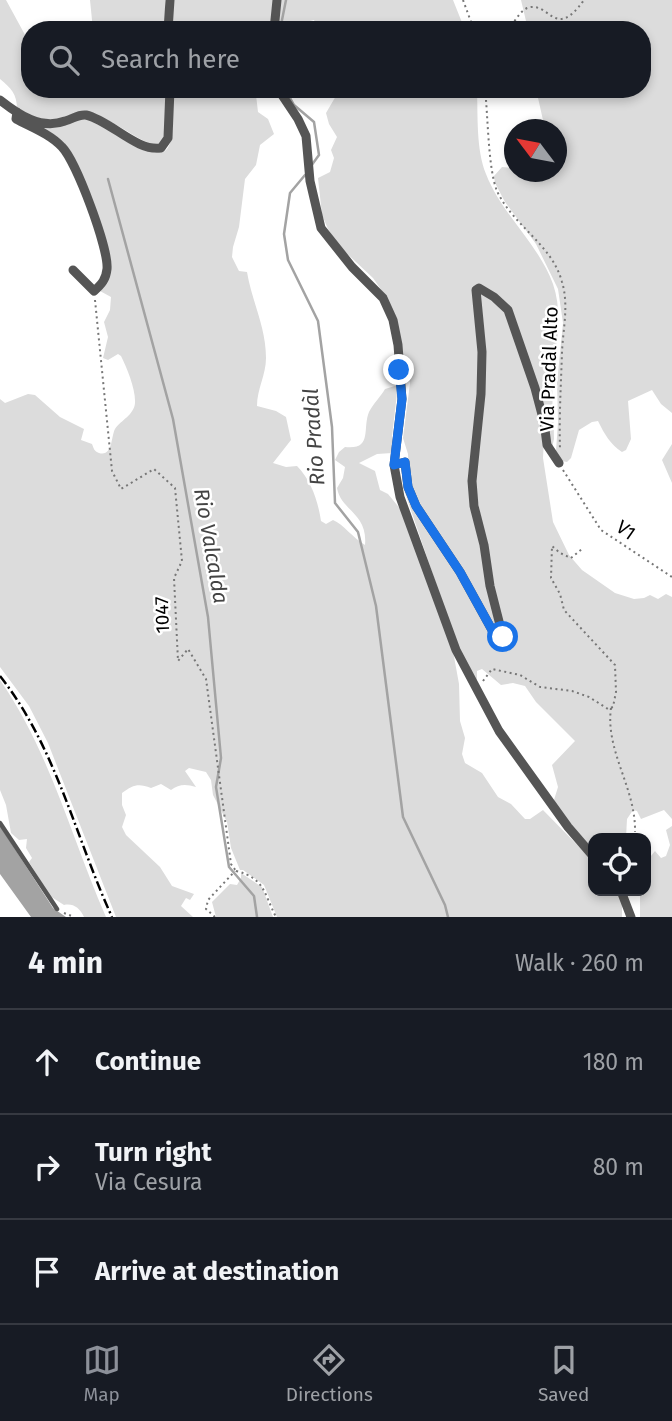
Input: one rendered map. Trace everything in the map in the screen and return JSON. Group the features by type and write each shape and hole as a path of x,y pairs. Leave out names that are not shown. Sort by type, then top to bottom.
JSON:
{"street":[{"path":"169,21 170,0"},
{"path":"275,21 277,0"},
{"path":"0,100 37,122 47,124 79,115 87,116 116,128 143,145 161,148 168,138 170,98"},
{"path":"284,98 306,136 321,228 352,267 383,298 393,320 398,345 402,399 394,465 400,497 456,650 499,731 568,827 588,850"},
{"path":"17,112 16,119 57,142 67,153 105,249 108,267 104,282 94,291 73,270"},
{"path":"394,465 405,462 408,487 416,506 460,572 492,632 497,639 503,637 489,586 472,481 481,394 482,352 476,290 479,288 509,310 535,388 547,445 559,463"},
{"path":"623,896 631,917"}],"lane":[{"path":"0,823 57,909"}],"path":[{"path":"463,0 471,21"},
{"path":"516,21 528,7 536,6 559,18 566,18 575,13 584,0"},
{"name":"Via Pradàl Alto","path":"486,98 497,190 549,254 563,286 565,312 559,463"},
{"name":"1047","path":"94,291 112,471 121,489 155,469 175,488 182,561 174,578 178,661 188,649 206,679 234,872"},
{"name":"V1","path":"559,463 601,530 672,578"},
{"path":"582,549 571,558 551,546 551,578 560,593 564,610 615,665 616,692 611,708 611,741 622,766 632,803 635,832"},
{"path":"481,684 492,669 520,675 540,687 572,691 589,697 608,709 611,708"},
{"path":"215,917 206,909 208,900 234,872 259,882 276,917"},
{"path":"57,909 74,917"}],"shaded area":[{"path":"0,0 6,0 21,28 21,98 167,98 165,135 156,146 108,120 91,114 48,120 36,118 17,109 13,92 0,79"},
{"path":"90,0 165,0 165,21 92,21"},
{"path":"173,0 274,0 271,21 172,21"},
{"path":"280,0 453,0 461,21 314,20 277,21"},
{"path":"521,0 672,0 672,413 661,404 652,390 628,401 631,439 626,450 622,452 614,446 598,421 592,422 579,430 571,458 567,462 562,461 556,451 557,383 563,323 558,289 536,244 505,202 494,176 502,167 504,182 567,182 567,119 543,119 538,98 651,98 651,21 526,21"},
{"path":"172,98 256,98 258,112 268,119 274,134 260,145 256,165 245,179 232,257 239,271 247,272 264,336 266,364 257,406 286,417 291,440 273,463 286,467 297,466 313,491 321,521 326,524 333,520 337,522 365,545 365,534 359,519 339,496 337,488 345,467 335,460 345,447 354,447 363,442 371,409 385,389 398,385 392,453 377,454 359,463 375,471 380,490 388,494 402,511 453,651 459,684 460,721 465,738 462,754 465,763 482,773 498,797 511,804 525,819 530,819 543,810 588,856 588,896 619,896 622,902 622,917 277,917 264,885 240,870 231,848 227,822 213,795 211,780 206,772 189,768 185,771 196,787 183,785 171,790 161,784 151,788 139,785 122,793 122,805 126,815 122,827 126,835 160,867 172,886 194,894 190,900 186,898 181,906 193,917 116,917 48,743 29,706 0,667 0,399 5,403 28,394 35,395 60,417 84,429 81,440 92,444 99,453 107,452 115,429 132,411 135,403 134,392 121,356 118,354 108,360 103,358 108,337 104,322 110,310 111,297 100,291 104,271 102,245 69,155 36,125 80,118 94,121 154,153 167,149 172,134"},
{"path":"335,98 477,98 479,143 486,174 501,203 538,255 553,284 558,308 558,332 552,387 552,448 516,320 479,287 480,375 471,461 499,635 422,511 409,478 408,454 403,438 410,383 394,317 387,298 373,278 340,247 322,215 318,178 330,172 334,158 331,150 337,137 326,113"},
{"path":"479,292 505,312 533,392 544,438 543,458 553,522 569,555 582,570 615,593 634,599 650,595 658,599 666,594 672,597 672,819 664,810 641,819 637,811 633,810 627,819 626,833 588,833 588,846 554,800 558,787 552,765 575,741 536,702 525,686 513,683 501,685 482,669 477,671 475,683 458,648 403,487 401,467 404,470 405,487 494,640 500,619 474,481"},
{"path":"672,444 672,483 662,460"},
{"path":"0,680 33,736 106,917 84,917 76,907 64,905 50,896 29,862 32,858 26,848 27,839 19,840 11,833 0,790"},
{"path":"0,826 53,908 66,917 31,917 0,874"},
{"path":"672,826 672,917 640,917 640,896 651,896 651,856 655,851 661,858 666,856 670,845 666,830"},
{"path":"241,873 262,887 273,917 216,917 212,902 230,884 237,885"}],"waterway":[{"name":"Rio Pradàl","path":"282,21 286,0"},
{"name":"Rio Pradàl","path":"290,98 294,105 314,122 319,155 311,166"},
{"name":"Rio Pradàl","path":"305,175 290,193 284,234 288,260 318,321 332,427 335,503 358,532 376,606 403,817 445,905 448,917"},
{"name":"Rio Valcalda","path":"108,179 173,419 208,617 221,758 216,787 229,867 254,896 257,917"}],"railway":[{"path":"0,676 36,732 50,762 112,917"}],"route":[{"path":"399,370 402,399 394,465 405,462 408,487 416,506 460,572 488,626 497,639 503,637"}]}
